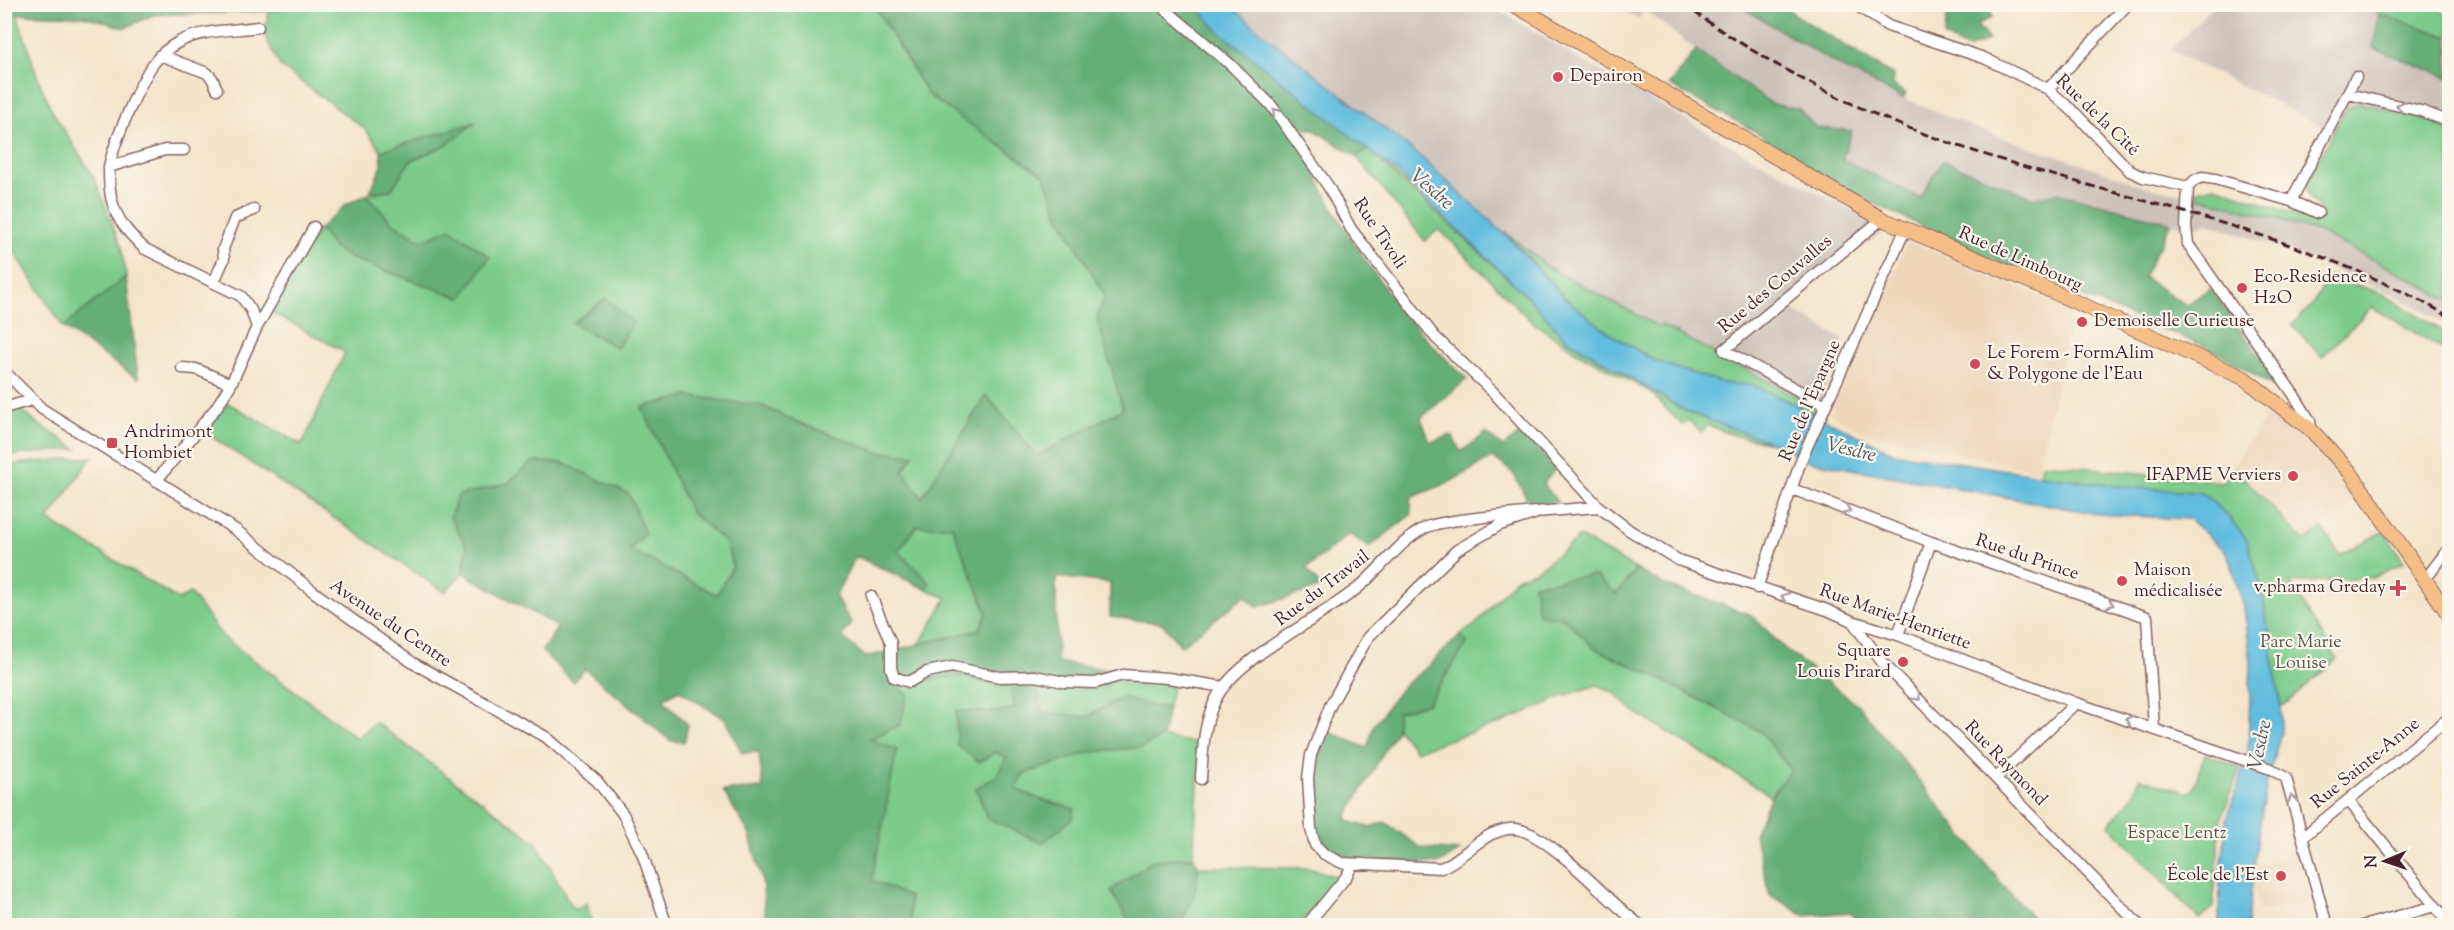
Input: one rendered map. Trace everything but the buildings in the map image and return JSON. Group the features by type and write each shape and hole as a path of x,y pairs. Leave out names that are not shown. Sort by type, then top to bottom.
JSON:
{"main road":[{"name":"Rue de Limbourg","path":"1513,4 1882,219 2036,284 2244,378 2311,430 2350,472 2450,616"}],"street":[{"name":"Rue Tivoli","path":"1159,4 1231,65 1271,105 1328,186 1351,229 1435,337 1494,393 1575,481"},
{"name":"Rue de la Cité","path":"1855,4 1888,26 1984,58 2048,89 2076,114 2130,171 2144,177 2188,187 2195,180 2206,178 2290,201 2318,213"},
{"path":"2048,89 2128,4"},
{"path":"257,327 251,310 241,296 145,249 132,237 121,222 112,202 110,167 116,142 153,64 160,55 192,36 258,27"},
{"path":"160,55 207,73 217,89"},
{"path":"2290,201 2356,77"},
{"path":"2348,94 2421,111 2450,122"},
{"path":"110,167 165,150 184,150"},
{"path":"2188,187 2186,227 2188,244 2294,395 2310,421 2311,430"},
{"path":"214,282 224,260 223,249 235,219 254,210"},
{"name":"Rue des Couvalles","path":"1824,407 1724,350 1882,219"},
{"path":"156,481 216,408 231,384 257,327 314,227"},
{"name":"Rue de l'Epargne","path":"1757,588 1802,458 1905,230"},
{"path":"182,368 196,369 231,384"},
{"name":"Avenue du Centre","path":"4,371 32,400 59,420 236,530 314,592 413,663 546,737 597,781 623,814 642,853 667,926"},
{"path":"4,408 32,400"},
{"name":"Rue Marie-Henriette","path":"1575,481 1599,507 1629,530 1678,560 1898,635 2076,703 2271,769 2286,778 2304,836"},
{"name":"Rue du Prince","path":"1792,489 1931,542 2147,617 2154,728"},
{"path":"1599,507 1540,512 1500,525 1457,550 1368,637 1330,706 1311,755 1308,795 1311,829 1315,845 1332,859 1353,864 1442,868 1455,862 1494,833 1514,828 1530,834 1550,848 1641,926"},
{"name":"Rue du Travail","path":"1201,779 1205,731 1211,711 1224,687 1257,656 1359,587 1399,549 1427,528 1484,517 1540,512"},
{"path":"1898,635 1931,542"},
{"path":"2424,581 2450,547"},
{"path":"871,596 891,643 891,668 894,677 909,682 927,672 952,667 1000,677 1035,676 1064,682 1095,683 1123,675 1168,678 1224,687"},
{"name":"Rue Raymond","path":"1852,621 1882,662 2140,926"},
{"path":"1996,778 2076,703"},
{"name":"Rue Sainte-Anne","path":"2304,836 2450,717"},
{"path":"2348,800 2450,924"},
{"path":"2304,836 2327,926"},
{"path":"1306,926 1346,877 1353,864"},
{"path":"2362,926 2435,906"}],"shaded area":[{"path":"1230,5 1490,5 1594,68 1762,163 1888,229 1826,273 1787,307 1844,340 1815,414 1754,385 1657,362"},
{"path":"1614,5 1738,5 1843,68 1903,98 1988,133 2129,180 2133,184 2197,197 2278,219 2319,233 2317,222 2323,212 2308,196 2307,181 2333,132 2170,50 2214,5 2365,5 2379,14 2373,48 2449,78 2449,325 2397,296 2299,254 2207,223 2194,228 2057,193 2034,198 1943,162 1921,199 1842,159 1851,131 1816,128 1799,109 1772,104 1696,50 1645,10 1638,19"},
{"name":"Le Forem - FormAlim & Polygone de l'Eau","path":"1908,241 2073,310 2037,471 1863,432 1830,413"},
{"name":"IFAPME Verviers","path":"2271,408 2309,442 2359,497 2307,538 2234,465"},
{"name":"École de l'Est","path":"2299,852 2312,903 2259,912 2254,887 2260,865"}],"green space":[{"path":"14,4 37,76 52,111 95,179 121,247 126,277 63,327 9,244 5,232 4,5"},
{"path":"295,4 874,5 928,95 1045,176 1059,216 1105,296 1097,317 1123,409 1037,456 986,396 922,499 903,471 913,455 878,452 792,420 762,406 688,396 642,407 691,512 726,543 733,566 717,595 630,550 564,463 532,462 508,483 458,496 450,517 467,547 463,573 445,592 203,431 228,403 302,445 345,352 269,311 319,229 334,248 350,258 461,298 422,241 393,224 366,195 391,190 410,161 446,145 474,123 381,151 366,130 280,66 264,34 269,11"},
{"path":"874,4 1195,5 1220,32 1369,150 1356,156 1313,129 1298,129 1320,184 1366,262 1421,333 1467,379 1421,418 1430,442 1452,435 1461,452 1486,433 1503,447 1523,431 1555,469 1543,484 1558,502 1531,506 1513,473 1493,457 1448,483 1410,498 1412,514 1369,547 1349,534 1306,569 1321,587 1258,607 1245,596 1181,646 1162,623 1110,617 1110,583 1056,577 1057,662 1112,670 1106,686 1037,689 1042,712 1087,717 1122,697 1146,705 1168,708 1162,737 1143,747 1091,752 1023,774 1016,789 1039,799 1075,809 1072,819 1042,843 987,818 976,788 997,776 1006,758 996,752 979,762 957,745 956,711 995,712 1015,708 1011,688 957,676 897,684 908,695 900,725 870,739 897,750 872,880 909,897 911,926 766,925 762,879 749,833 723,791 763,788 759,752 742,753 725,719 679,690 663,699 688,725 684,742 671,741 585,669 573,682 542,651 558,627 463,573 467,547 450,517 458,496 508,483 532,462 563,463 629,494 645,534 630,550 717,595 733,566 726,543 691,512 642,407 688,396 762,406 792,420 878,452 914,455 903,471 922,498 986,395 1037,456 1123,409 1097,317 1105,296 1059,215 1045,176 928,95","holes":["917,526 952,526 987,613 979,630 865,657 842,636 852,624 835,596 856,556 926,589 930,583 898,551"]},
{"path":"14,5 295,5 269,11 153,15 125,28 84,16 18,14"},
{"path":"1738,5 1784,5 1795,15 1893,75 1892,84 1906,94 1903,98 1843,68"},
{"path":"1949,5 1989,5 1992,17 1977,25 1989,40 1968,49 1944,37"},
{"path":"2365,5 2435,5 2449,18 2449,37 2379,14"},
{"path":"2379,14 2449,37 2449,78 2373,48"},
{"path":"1696,50 1772,104 1799,109 1816,128 1852,131 1842,159 1920,198 1943,161 2034,198 2057,193 2171,223 2143,277 2186,305 2211,288 2277,377 2272,386 2202,345 2004,265 1879,206 1790,159 1760,134 1669,85"},
{"path":"2359,103 2425,119 2449,130 2449,301 2408,277 2320,233 2197,197 2197,190 2215,186 2317,222 2323,212 2308,196 2307,181 2342,116 2347,109"},
{"path":"476,122 446,145 410,161 391,190 370,192 382,165 381,151"},
{"path":"1369,150 1531,300 1565,339 1687,412 1776,444 1733,435 1708,425 1701,432 1688,420 1682,425 1650,392 1575,351 1531,321 1439,229 1425,241 1356,156"},
{"path":"366,195 393,223 422,241 450,228 490,257 461,298 350,258 334,248 319,229 347,204"},
{"path":"1504,231 1548,267 1659,327 1661,325 1817,407 1815,414 1754,385 1726,384 1657,362 1610,334 1566,299"},
{"path":"2330,276 2383,294 2449,335 2449,353 2372,307 2322,357 2292,325 2311,306"},
{"path":"126,277 138,379 63,327"},
{"path":"606,298 633,323 617,348 573,323"},
{"path":"19,407 35,422 77,449 5,456 5,410"},
{"path":"92,457 48,520 179,600 190,593 223,637 357,738 375,722 536,842 574,910 587,903 592,925 5,925 5,465"},
{"name":"Parc Marie Louise","path":"2043,463 2222,482 2235,468 2305,542 2322,528 2340,555 2384,531 2404,562 2372,578 2290,583 2337,659 2281,708 2261,586 2246,540 2228,516 2202,493 2107,485 2039,475"},
{"path":"917,526 952,526 987,613 979,630 919,644 947,598 926,589 929,583 898,551"},
{"path":"1580,537 1636,569 1617,594 1564,618 1594,648 1760,731 1791,770 1771,796 1633,711 1615,693 1598,685 1566,695 1506,721 1416,751 1397,729 1397,712 1428,703 1467,643 1460,635 1475,625 1516,578 1537,570"},
{"path":"1636,569 1663,584 1751,615 1786,650 1859,706 2003,885 2039,925 1857,925 1851,912 1806,916 1770,895 1754,834 1771,796 1791,770 1760,731 1594,648 1564,618 1538,615 1534,584 1594,575 1617,594"},
{"path":"1460,635 1467,643 1428,703 1397,712 1397,729 1347,816 1350,822 1369,827 1385,822 1421,848 1460,851 1438,864 1349,858 1329,848 1316,831 1312,803 1314,760 1325,730 1367,748 1374,725 1403,686 1427,667"},
{"path":"1112,670 1174,677 1168,708 1146,705 1122,697 1087,717 1042,712 1037,689 1106,686"},
{"path":"957,676 1011,688 1015,708 995,712 956,711 1006,758 997,776 976,788 987,818 1042,843 1075,809 1039,799 1015,789 1023,774 1091,752 1143,747 1162,737 1201,744 1193,857 1153,860 1111,891 1131,925 911,925 909,897 871,880 897,750 869,739 900,725 896,684"},
{"name":"Espace Lentz","path":"2205,754 2240,768 2221,820 2213,907 2199,919 2109,825 2133,796 2140,778 2188,793 2193,789"},
{"path":"1193,857 1199,867 1194,895 1180,925 1131,925 1111,891 1153,860"},
{"path":"1199,867 1308,868 1338,877 1322,901 1297,925 1180,926 1194,895"}],"water":[{"name":"Vesdre","path":"1195,5 1230,5 1415,152 1510,239 1566,299 1610,334 1657,362 1726,384 1754,385 1894,453 2107,485 2202,493 2228,516 2247,540 2261,587 2281,708 2281,733 2267,781 2247,925 2219,925 2220,881 2227,819 2248,754 2251,661 2244,607 2227,553 2189,519 2098,514 1809,461 1776,444 1687,412 1565,338 1531,300 1399,174 1220,32"}],"railway":[{"path":"1683,4 1776,64 1842,99 1909,128 2008,162 2202,217 2328,259 2390,286 2450,317"}],"place":[{"name":"Depairon","path":"1558,77"},
{"name":"Eco-Residence H2O","path":"2242,288"},
{"name":"Demoiselle Curieuse","path":"2082,322"},
{"name":"Le Forem - FormAlim & Polygone de l'Eau","path":"1975,364"},
{"name":"Andrimont Hombiet","path":"112,443"},
{"name":"IFAPME Verviers","path":"2293,476"},
{"name":"Maison médicalisée","path":"2122,581"},
{"name":"v.pharma Greday","path":"2398,588"},
{"name":"Square Louis Pirard","path":"1903,662"},
{"name":"École de l'Est","path":"2281,876"}]}
